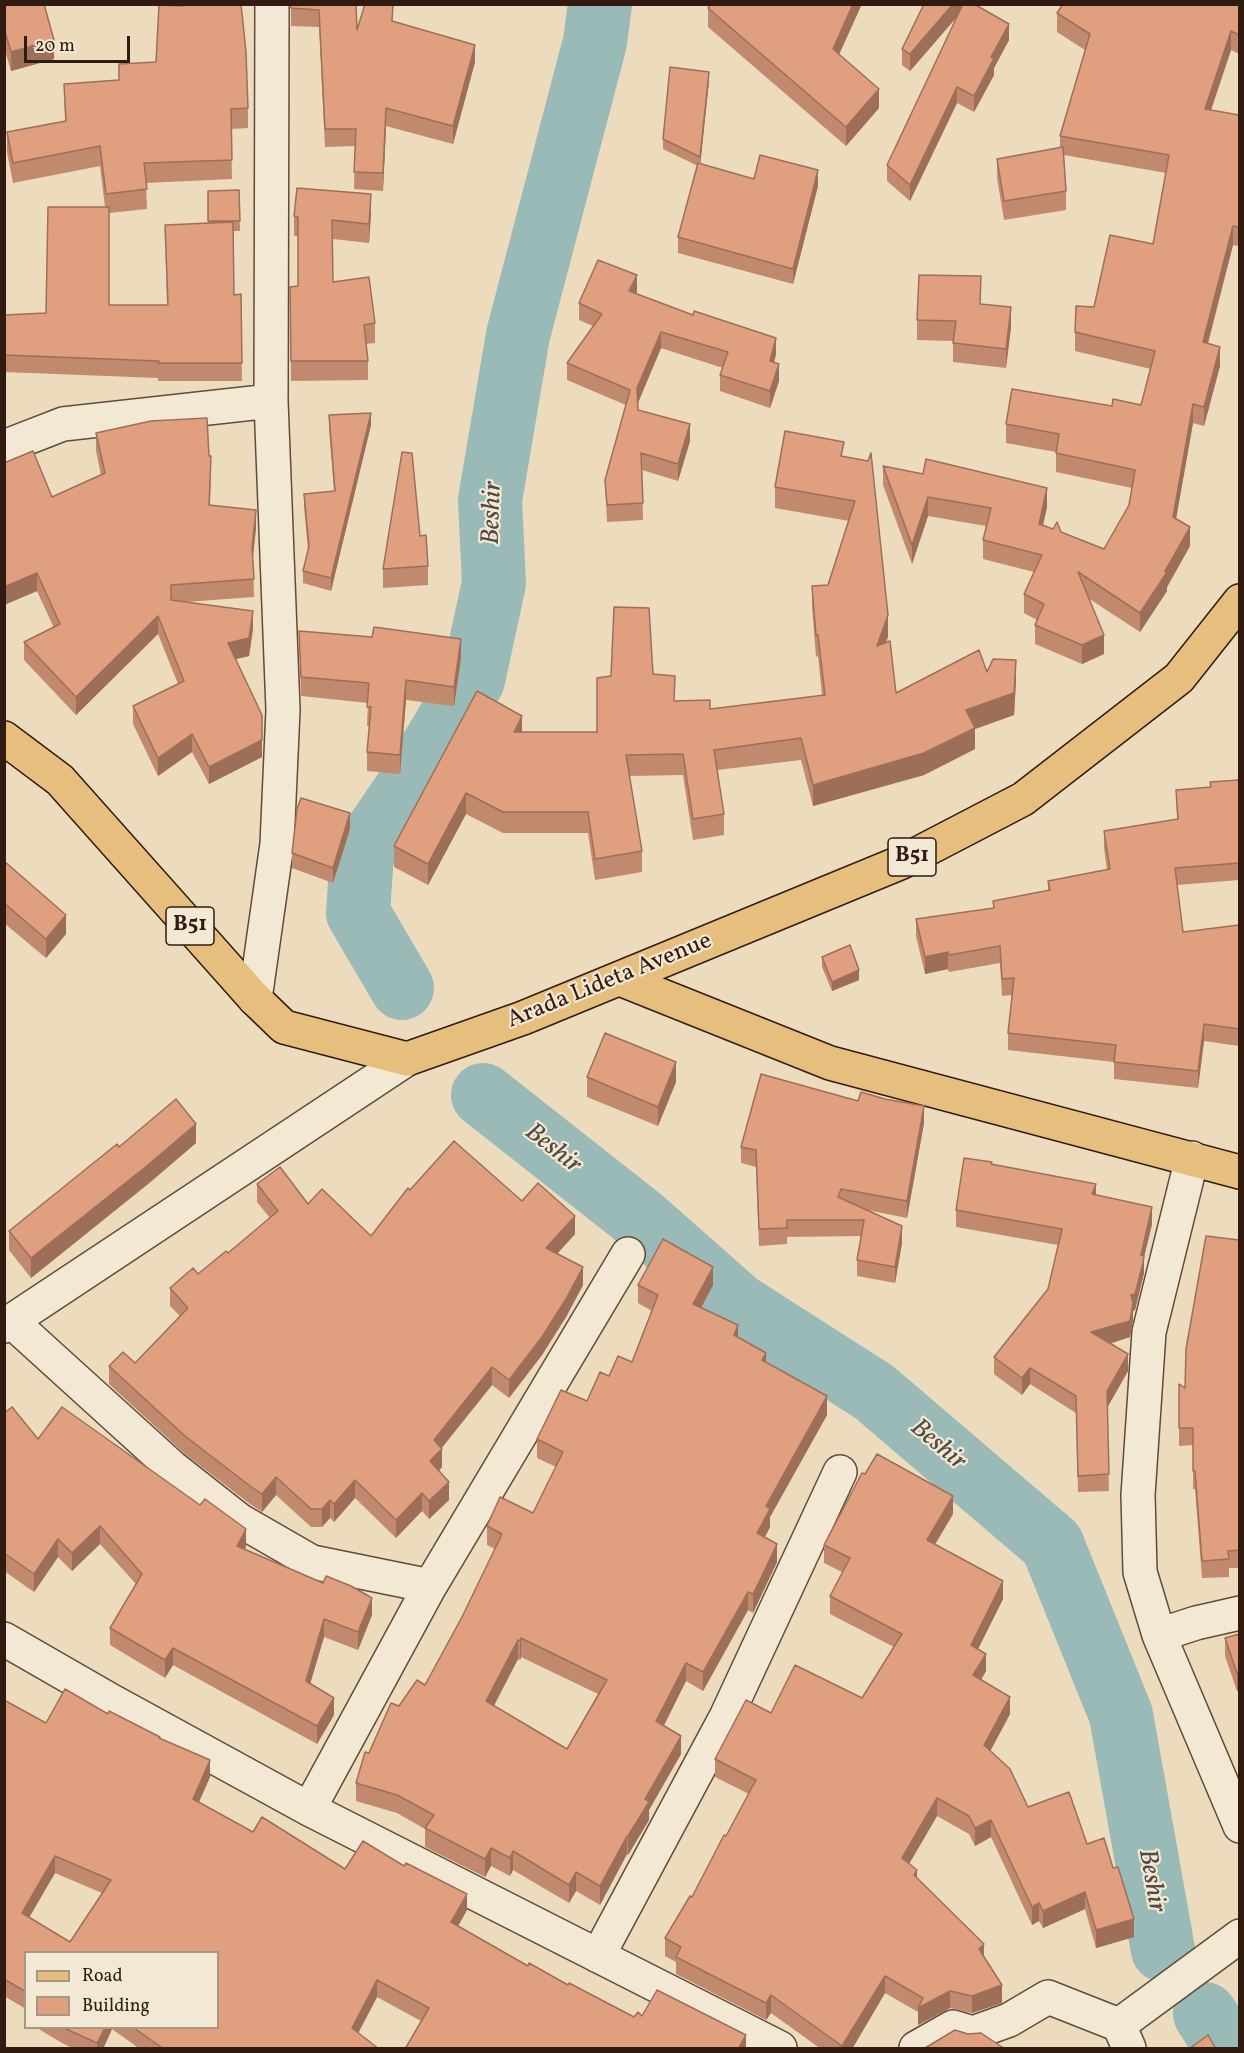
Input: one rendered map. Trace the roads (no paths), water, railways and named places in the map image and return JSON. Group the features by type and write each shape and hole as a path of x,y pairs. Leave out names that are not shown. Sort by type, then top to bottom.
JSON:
{"main road":[{"name":"Arada Lideta Avenue","path":"407,1059 523,1018 902,862 1023,799 1179,678 1239,601"},
{"name":"B51","path":"4,738 60,780 255,999 284,1027 407,1059"},
{"path":"620,979 830,1063 1239,1172"}],"street":[{"path":"255,999 277,844 283,710 271,401 272,4"},
{"path":"4,447 63,424 271,401"},
{"path":"407,1059 8,1324 173,1468 239,1520 312,1562 430,1586"},
{"path":"1192,1158 1149,1332 1138,1495 1140,1572 1159,1635 1239,1826"},
{"path":"309,1809 430,1586 627,1254"},
{"path":"598,1956 726,1717 840,1472"},
{"path":"1159,1635 1239,1613"},
{"path":"4,1639 309,1809 780,2049"},
{"path":"916,2049 953,2027 973,2033 1009,2020 1048,1997 1124,2037 1239,1936"}],"waterway":[{"name":"Beshir","path":"402,988 358,913 362,854 416,775 473,680 494,583 490,500 518,335 595,42 600,4"},
{"name":"Beshir","path":"483,1095 643,1221 738,1305 874,1392 1052,1544 1121,1715 1163,1950"},
{"name":"Beshir","path":"1205,2014 1227,2048"}]}
